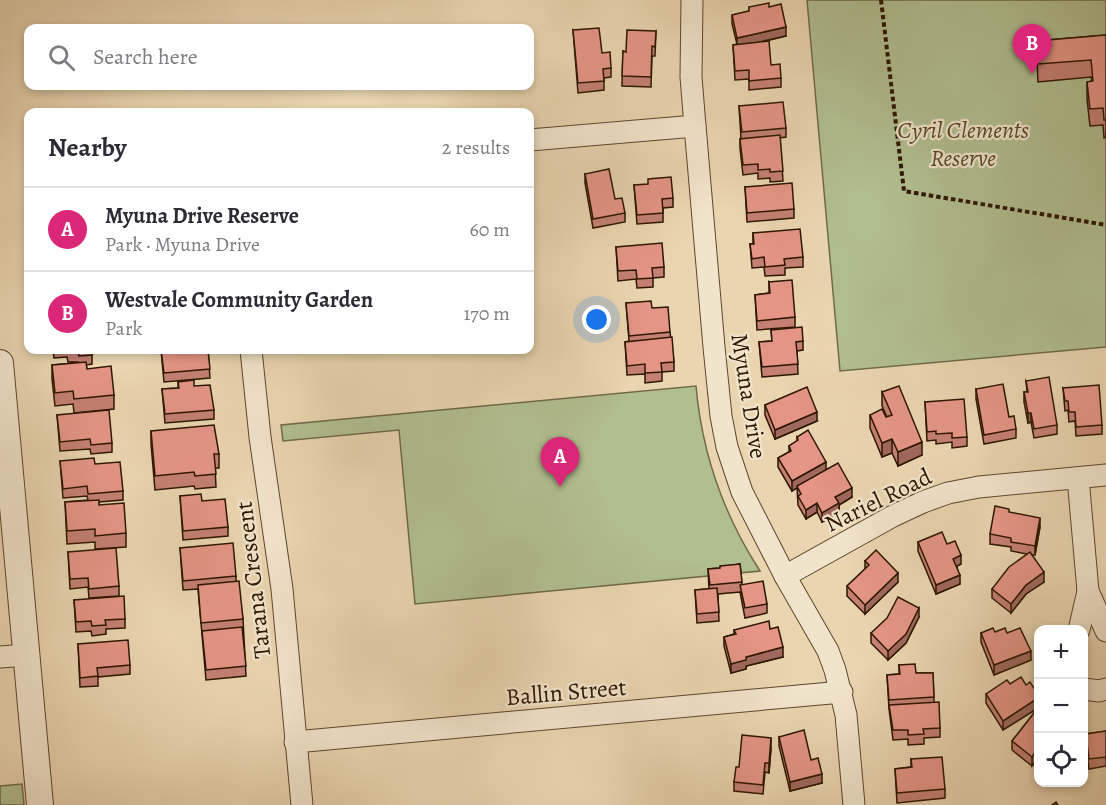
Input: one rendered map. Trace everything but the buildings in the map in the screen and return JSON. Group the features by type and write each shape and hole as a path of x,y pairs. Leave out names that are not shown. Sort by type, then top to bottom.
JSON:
{"street":[{"name":"Myuna Drive","path":"678,0 691,77 718,382 727,447 742,492 785,576 828,651 842,692 846,715 854,805"},
{"name":"Myuna Drive","path":"691,77 692,0"},
{"path":"534,140 695,126"},
{"name":"Tarana Crescent","path":"251,354 260,437 281,581 302,805"},
{"path":"0,363 40,805"},
{"name":"Nariel Road","path":"785,576 893,516 923,502 948,494 979,487 1106,475"},
{"path":"1078,478 1088,591 1080,625"},
{"path":"1088,591 1106,631"},
{"path":"0,657 27,655"},
{"path":"1088,690 1106,689"},
{"name":"Ballin Street","path":"295,742 842,692"}],"path":[{"path":"881,0 904,191 1106,225"}],"green space":[{"name":"Cyril Clements Reserve","path":"807,0 1106,0 1106,347 840,371"},
{"path":"696,386 703,436 716,483 735,528 760,571 415,604 399,430 283,441 281,425"},
{"path":"22,784 24,805 0,805 0,786"}],"place":[{"name":"Westvale Community Garden","path":"1032,74"},
{"name":"Myuna Drive Reserve","path":"560,487"}]}
